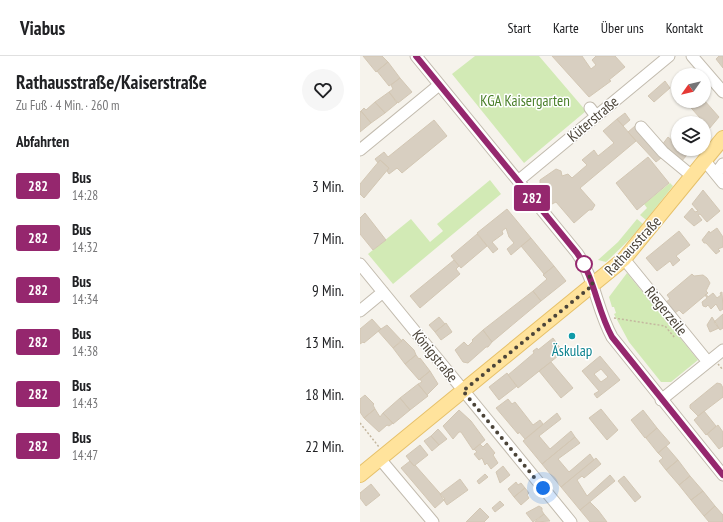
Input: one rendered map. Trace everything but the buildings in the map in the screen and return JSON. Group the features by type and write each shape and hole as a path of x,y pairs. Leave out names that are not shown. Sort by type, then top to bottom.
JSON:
{"main road":[{"name":"Rathausstraße","path":"360,475 380,454 463,391 624,259 723,138"}],"street":[{"path":"416,56 577,253 586,268 606,326 612,337 723,475"},
{"name":"Küterstraße","path":"518,181 593,112 669,56"},
{"path":"692,56 723,92"},
{"path":"360,150 439,85"},
{"path":"641,127 663,152 692,176"},
{"path":"705,161 723,183"},
{"path":"716,174 723,164"},
{"name":"Riegerzeile","path":"624,259 712,363"},
{"name":"Königstraße","path":"360,264 570,522"},
{"path":"360,311 383,292"},
{"path":"662,400 712,363 723,350"},
{"path":"380,454 433,522"}],"path":[{"path":"614,318 665,326 675,339 678,336"},
{"path":"712,363 723,370"},
{"path":"360,424 380,454"}],"green space":[{"name":"KGA Kaisergarten","path":"475,56 539,56 586,111 524,163 452,74"},
{"path":"490,180 501,194 393,284 368,254 411,219 430,242 443,231 437,224"},
{"path":"670,183 673,186 646,220 640,215 647,208 644,204"},
{"path":"637,219 643,224 629,240 606,262 598,260 618,242"},
{"path":"627,273 698,360 671,382 661,382 629,342 614,314 616,313 614,307 612,307 609,297"}],"bus line":[{"name":"282","path":"416,56 583,261 589,273 606,326 619,348 723,475"}],"place":[{"name":"Äskulap","path":"572,336"}],"route":[{"path":"543,488 463,391 593,285 583,261 584,264"}]}
